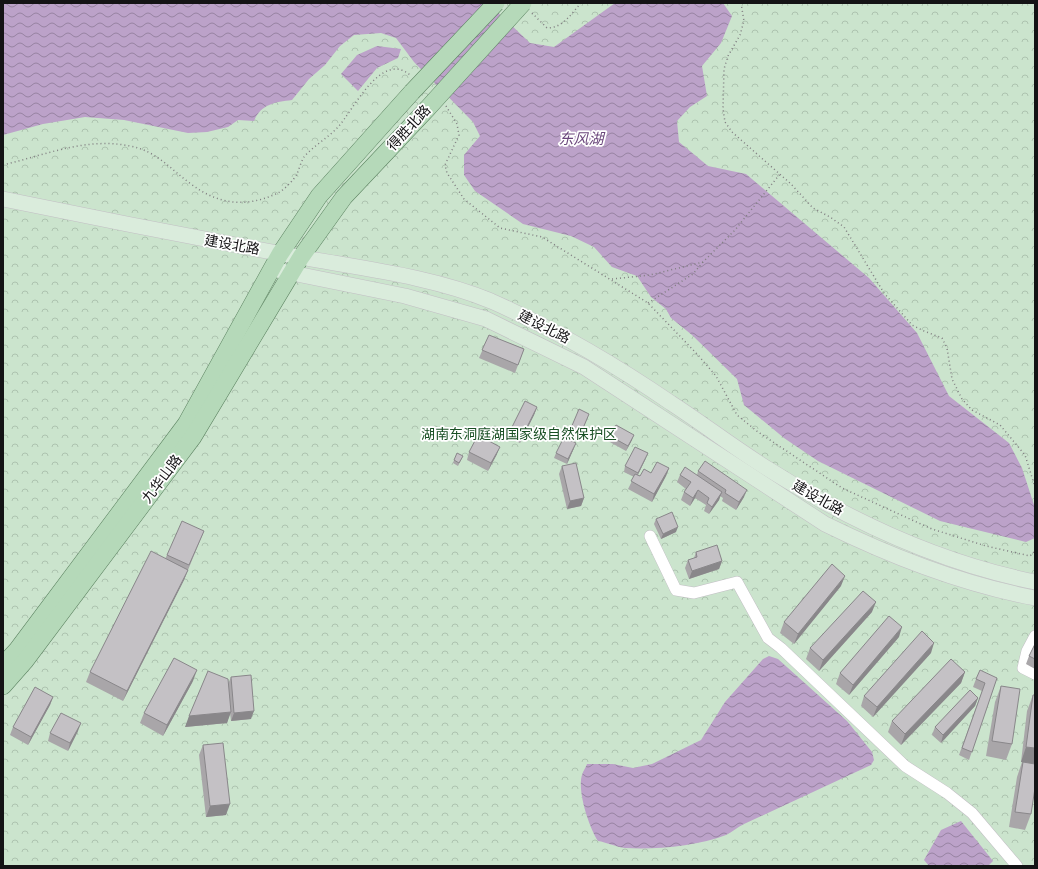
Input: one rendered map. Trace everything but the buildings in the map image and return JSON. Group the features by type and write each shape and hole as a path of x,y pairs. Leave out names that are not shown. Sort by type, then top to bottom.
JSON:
{"main road":[{"name":"得胜北路","path":"280,254 319,196 412,84 496,3"},
{"name":"得胜北路","path":"301,258 344,197 523,3"},
{"name":"建设北路","path":"3,199 156,231 415,279 488,300 553,330 602,358 669,401 771,471 832,507 885,533 961,564 1035,582"},
{"name":"九华山路","path":"3,665 21,644 186,424 280,254"},
{"name":"九华山路","path":"3,686 25,661 193,438 301,258"},
{"path":"272,269 406,296 486,319 584,367 825,524 867,544 937,572 995,590 1035,598"}],"street":[{"path":"650,536 676,590 694,593 737,582 768,638 781,648 905,766 947,793 972,813 1017,866"},
{"path":"1035,636 1027,651 1022,668 1035,674"}],"path":[{"path":"540,21 547,28 556,28 563,23 581,3"},
{"path":"741,3 744,21 724,69 723,109 726,122 732,132 780,174 813,208 830,217 844,227 884,293 912,325 942,338 947,348 952,379 962,399 972,410 1000,425 1025,455 1035,487"},
{"path":"3,165 72,146 100,143 131,146 152,152 167,162 190,184 210,196 237,203 256,202 280,192 296,176 304,158 339,127 364,90 380,75 390,69 406,72 412,84"},
{"path":"446,106 457,124 459,135 445,165 447,173 464,199 500,228 542,237 648,303 698,354 716,376 737,415 758,432 806,466 842,488 932,529 986,546 1020,554 1030,556 1035,551"},
{"path":"648,303 693,274 735,230 780,174"},
{"path":"610,279 650,275 703,262"}],"green space":[{"name":"湖南东洞庭湖国家级自然保护区","path":"3,3 1035,3 1035,866 3,866"}],"water":[{"name":"东风湖","path":"3,3 488,3 530,43 554,47 615,3 723,3 732,16 721,43 702,66 707,96 690,107 677,121 679,142 708,166 746,174 869,278 917,333 949,396 1009,443 1022,468 1035,508 1035,538 1026,542 940,521 818,461 784,438 744,405 737,379 692,335 671,318 666,309 651,297 637,276 612,267 594,247 571,236 523,224 475,191 464,175 464,155 480,136 473,122 414,62 396,38 381,33 354,35 340,46 325,65 309,79 292,100 274,103 265,107 260,111 254,121 238,120 228,127 207,132 188,133 124,120 85,117 43,124 3,135"},
{"path":"377,46 401,49 398,58 377,68 358,91 341,74 357,55"},
{"path":"769,656 778,659 847,721 872,752 874,760 871,765 715,839 676,846 649,848 625,848 598,841 591,827 582,799 582,775 587,764 613,764 633,768 652,764 701,740 725,702 763,659"},
{"path":"961,821 993,861 988,866 929,866 924,860 941,830"}]}
